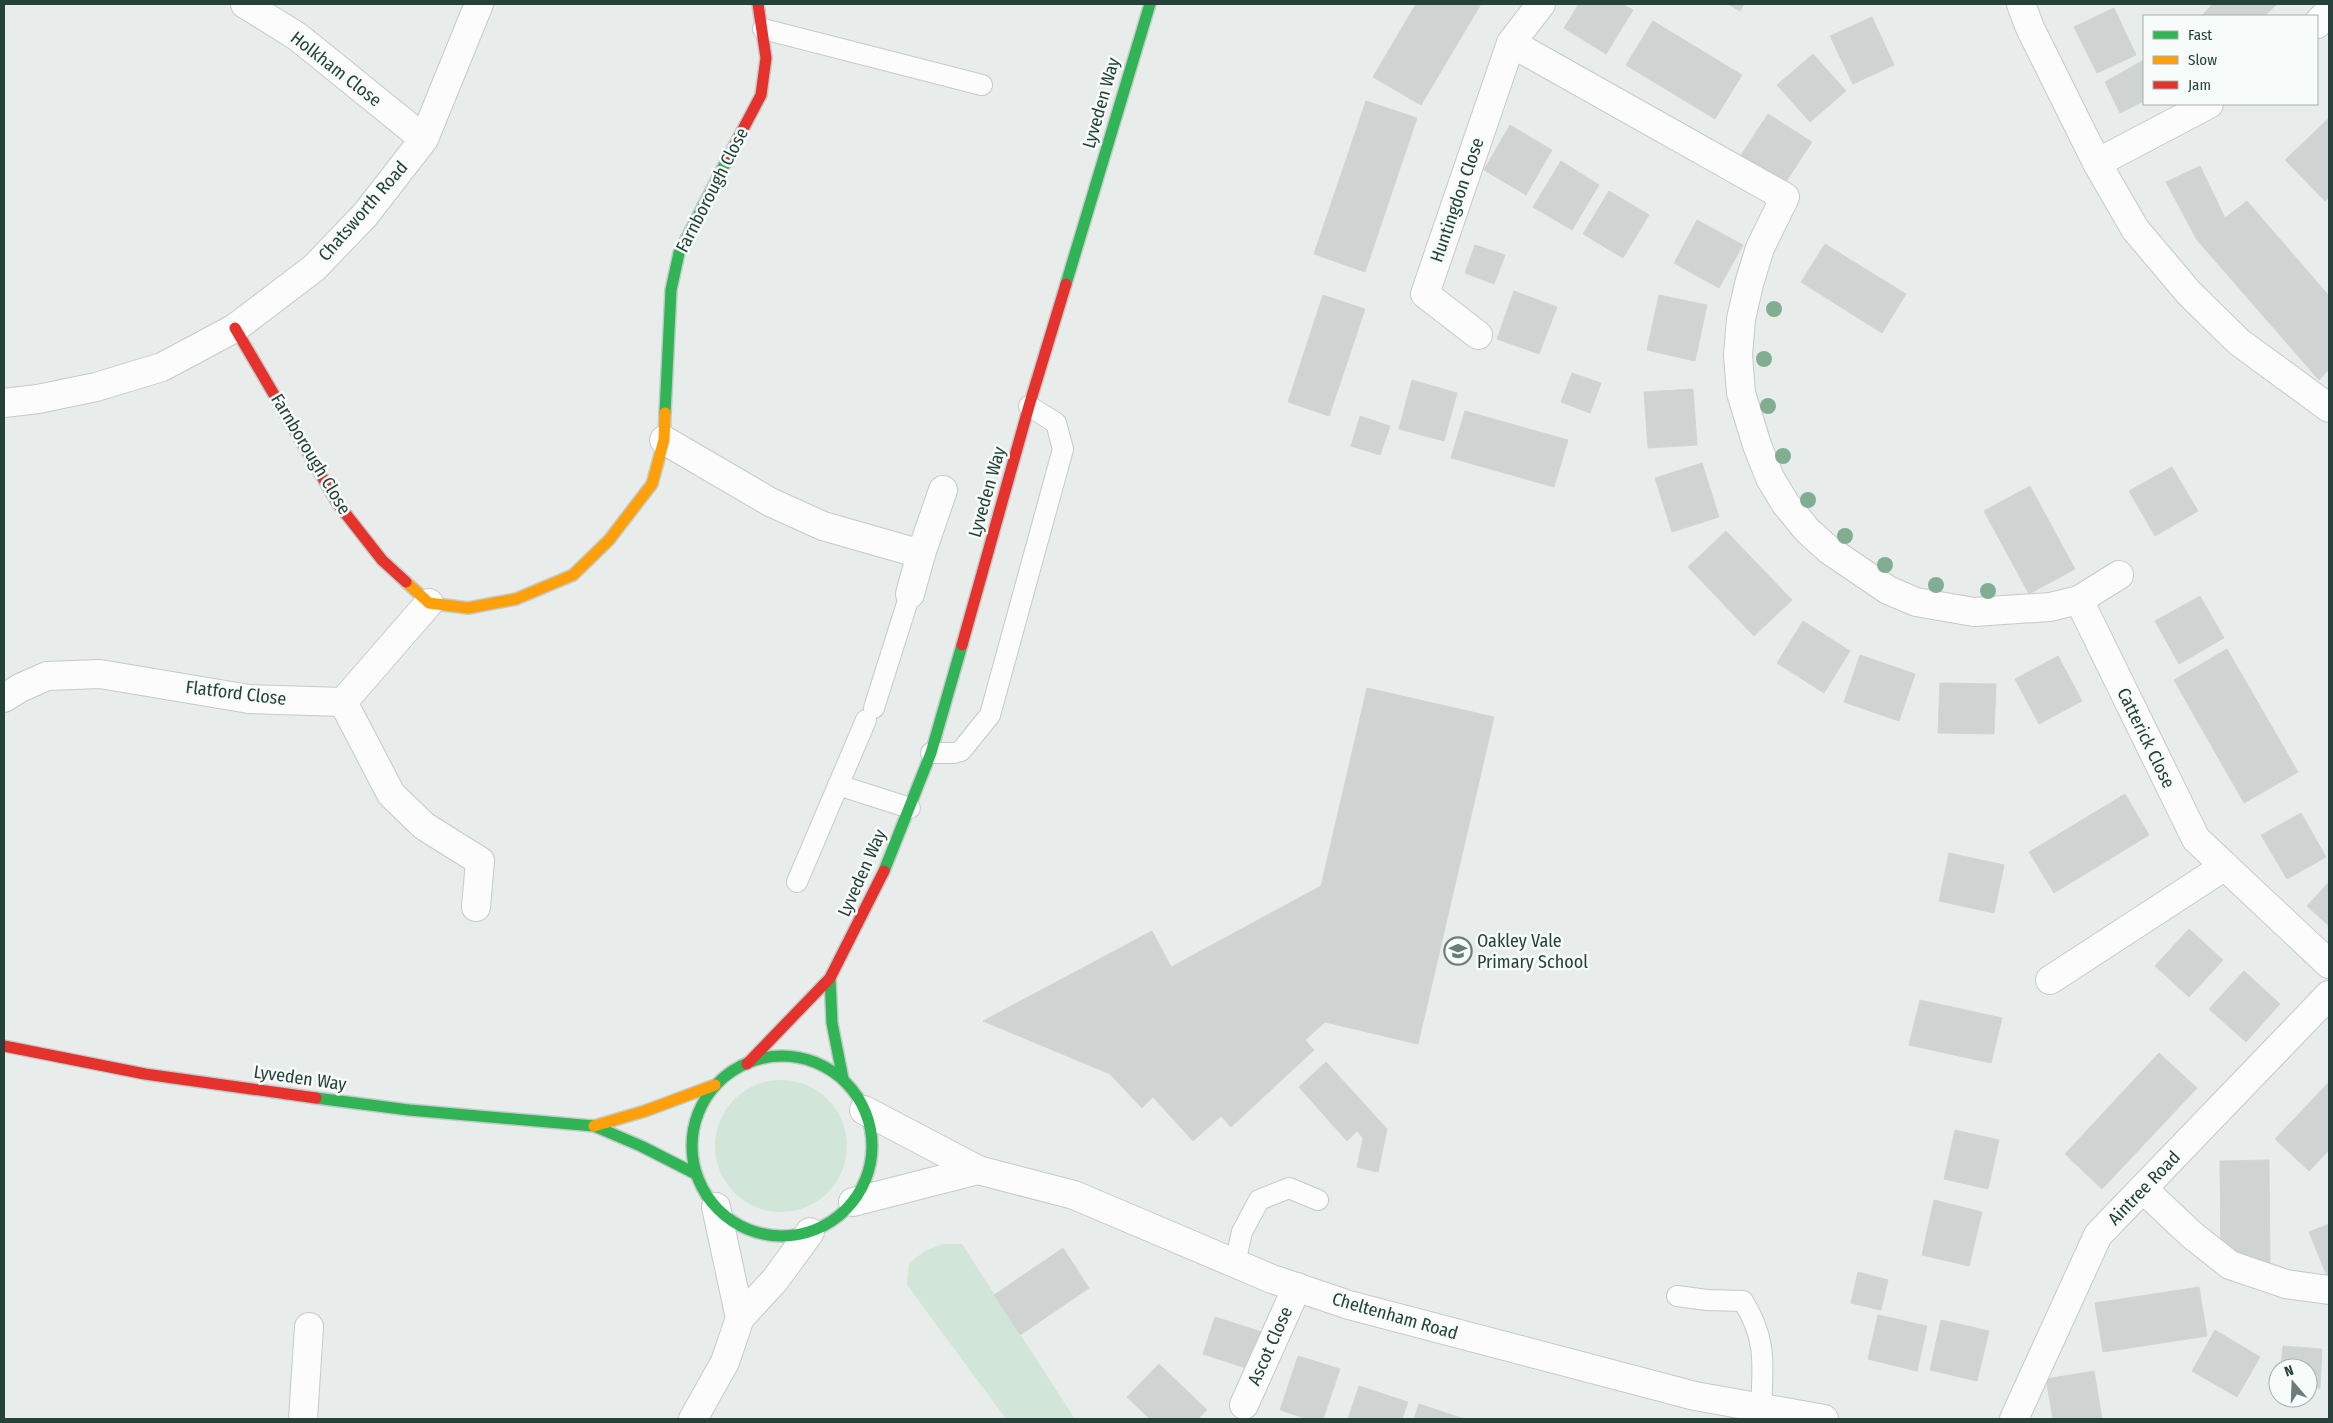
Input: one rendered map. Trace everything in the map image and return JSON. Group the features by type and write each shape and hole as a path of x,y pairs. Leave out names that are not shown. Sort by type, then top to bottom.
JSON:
{"street":[{"name":"Holkham Close","path":"245,4 298,37 424,138"},
{"name":"Chatsworth Road","path":"4,403 38,399 96,387 162,367 236,328 314,268 365,215 424,138 479,4"},
{"name":"Farnborough Close","path":"236,328 338,504 382,560 429,603 468,608 516,599 573,575 609,540 652,484 664,440 671,290 679,253 760,95 766,58 758,4"},
{"name":"Lyveden Way","path":"747,1064 830,978 877,887 931,754 1030,406 1150,4"},
{"name":"Huntingdon Close","path":"1478,336 1424,294 1511,43 1541,4"},
{"path":"2020,4 2097,163 2135,229 2189,292 2239,342 2328,404"},
{"path":"2318,23 2329,11"},
{"path":"1511,43 1785,197 1760,248 1741,319 1738,354 1741,393 1747,416 1770,478 1785,503 1807,530 1829,550 1888,590 1916,602 1974,612 2050,608 2079,600 2119,575"},
{"path":"2097,163 2208,105"},
{"path":"664,440 770,502 814,522 921,554"},
{"path":"910,594 921,554 943,490"},
{"name":"Catterick Close","path":"2079,600 2196,839 2329,964"},
{"path":"429,603 343,702 391,794 424,826 480,861 476,907"},
{"name":"Flatford Close","path":"4,698 20,688 47,676 100,674 249,699 343,702"},
{"path":"2050,980 2225,866"},
{"name":"Lyveden Way","path":"830,978 832,1023 843,1079"},
{"name":"Aintree Road","path":"2014,1419 2098,1235 2329,994"},
{"name":"Lyveden Way","path":"4,1046 145,1074 281,1094 409,1110 594,1126 642,1146 696,1174"},
{"path":"778,1056 802,1057 824,1066 843,1079 858,1097 868,1118 873,1142 871,1165 863,1187 853,1202 831,1222 810,1232 786,1237 763,1235 741,1227 716,1207 706,1195 696,1174 691,1151 693,1127 701,1104 715,1085 733,1070 747,1064 754,1060 778,1056"},
{"name":"Lyveden Way","path":"594,1126 715,1085"},
{"name":"Cheltenham Road","path":"864,1110 978,1170 1074,1195 1296,1287 1350,1305 1693,1408 1761,1408 1824,1419"},
{"name":"Cheltenham Road","path":"853,1202 978,1170"},
{"path":"2143,1189 2192,1235 2230,1265 2286,1284 2329,1290"},
{"path":"716,1207 740,1318"},
{"path":"693,1419 724,1362 740,1318 775,1280 810,1232"},
{"name":"Ascot Close","path":"1244,1405 1296,1287"},
{"path":"303,1419 309,1327"}],"lane":[{"path":"763,29 982,85"},
{"path":"931,754 961,751 990,715 1063,449 1056,423 1030,406"},
{"path":"797,882 870,714 910,594"},
{"path":"838,785 910,808"},
{"path":"1236,1263 1242,1232 1259,1200 1289,1188 1318,1200"},
{"path":"1677,1296 1708,1300 1743,1300 1755,1319 1763,1352 1761,1408"}],"green space":[{"path":"781,1080 806,1085 818,1091 836,1109 842,1121 847,1146 842,1171 836,1183 818,1201 806,1207 781,1212 756,1207 744,1201 726,1183 720,1171 715,1146 720,1121 726,1109 744,1091 756,1085"},
{"path":"943,1244 962,1244 1075,1419 1006,1419 907,1285 909,1263 925,1251"}],"building":[{"path":"1416,4 1481,4 1421,105 1373,77"},
{"path":"1579,4 1622,4 1633,10 1606,54 1564,28"},
{"path":"1728,4 1744,4 1740,11"},
{"path":"2213,4 2276,5 2265,15 2202,15"},
{"path":"2114,8 2136,55 2097,73 2074,27"},
{"path":"1872,17 1894,65 1853,84 1830,36"},
{"path":"1653,21 1742,75 1715,119 1626,65"},
{"path":"1813,54 1846,91 1810,122 1777,85"},
{"path":"2143,61 2143,102 2120,113 2105,82"},
{"path":"1366,101 1417,118 1365,272 1314,254"},
{"path":"1768,114 1812,142 1785,183 1741,155"},
{"path":"2329,118 2329,197 2325,201 2285,160"},
{"path":"1510,125 1552,150 1526,195 1484,170"},
{"path":"1561,161 1599,185 1572,230 1533,207"},
{"path":"2200,166 2225,218 2247,201 2329,296 2329,369 2319,380 2197,240 2166,182"},
{"path":"1609,191 1649,215 1623,258 1583,234"},
{"path":"1697,220 1743,245 1719,288 1674,263"},
{"path":"1825,244 1906,294 1882,333 1801,282"},
{"path":"1475,245 1505,255 1494,284 1465,273"},
{"path":"1514,291 1557,307 1539,354 1497,339"},
{"path":"1323,295 1365,309 1329,416 1288,402"},
{"path":"1659,295 1707,305 1695,361 1647,350"},
{"path":"1572,373 1601,383 1590,413 1561,402"},
{"path":"1412,380 1457,393 1444,441 1399,429"},
{"path":"1693,389 1697,445 1648,448 1644,392"},
{"path":"1465,411 1568,440 1554,487 1451,458"},
{"path":"1360,416 1390,426 1380,455 1351,446"},
{"path":"1702,463 1719,517 1672,532 1655,478"},
{"path":"2172,467 2198,511 2155,536 2129,491"},
{"path":"2030,486 2075,569 2029,594 1984,511"},
{"path":"1726,531 1792,600 1754,636 1688,567"},
{"path":"2200,596 2224,638 2179,664 2155,621"},
{"path":"1803,621 1850,651 1824,693 1777,663"},
{"path":"2227,649 2298,772 2244,803 2174,680"},
{"path":"1860,655 1915,674 1899,721 1844,702"},
{"path":"2058,656 2082,701 2039,724 2015,679"},
{"path":"1940,683 1996,684 1994,734 1938,733"},
{"path":"1367,688 1494,717 1418,1044 1325,1022 1305,1040 1314,1050 1231,1127 1221,1116 1193,1141 1153,1097 1142,1108 1110,1074 983,1021 1152,931 1171,967 1321,886"},
{"path":"2125,794 2149,835 2054,893 2029,852"},
{"path":"2301,813 2326,857 2287,879 2261,835"},
{"path":"1949,853 2004,865 1994,913 1939,901"},
{"path":"2329,882 2329,926 2307,906"},
{"path":"2189,929 2223,960 2189,997 2155,966"},
{"path":"2244,971 2280,1004 2246,1042 2209,1009"},
{"path":"1920,1000 2002,1018 1991,1063 1909,1045"},
{"path":"2159,1053 2197,1088 2102,1189 2065,1154"},
{"path":"1326,1062 1387,1129 1378,1172 1357,1167 1363,1138 1357,1131 1347,1141 1299,1087"},
{"path":"2329,1082 2329,1150 2309,1171 2275,1139"},
{"path":"1955,1130 1999,1140 1988,1189 1944,1179"},
{"path":"2269,1160 2270,1265 2221,1265 2220,1161"},
{"path":"1934,1200 1982,1212 1969,1266 1922,1255"},
{"path":"2329,1224 2329,1281 2309,1232"},
{"path":"1063,1248 1089,1288 1020,1335 994,1295"},
{"path":"1858,1272 1888,1280 1881,1310 1851,1303"},
{"path":"2199,1287 2207,1336 2103,1352 2095,1303"},
{"path":"1878,1315 1927,1326 1917,1371 1868,1359"},
{"path":"1215,1317 1265,1333 1252,1370 1203,1354"},
{"path":"1941,1320 1989,1331 1977,1381 1930,1370"},
{"path":"2215,1330 2260,1357 2237,1397 2192,1371"},
{"path":"2283,1346 2322,1349 2320,1388 2318,1388 2318,1358 2282,1358"},
{"path":"1298,1356 1340,1369 1323,1419 1307,1419 1280,1410"},
{"path":"1159,1364 1207,1410 1198,1419 1150,1419 1127,1397"},
{"path":"2094,1371 2102,1419 2053,1419 2046,1379"},
{"path":"1359,1386 1408,1402 1402,1419 1348,1419"},
{"path":"1419,1404 1464,1419 1414,1419"}],"traffic: fast":[{"path":"1066,284 1150,4"},
{"path":"665,413 671,290 679,253 730,154"},
{"path":"884,871 931,753 962,645"},
{"path":"830,978 832,1023 843,1079"},
{"path":"773,1056 791,1056 825,1066 846,1082 862,1103 870,1128 872,1146 870,1164 862,1189 846,1210 825,1226 817,1229 791,1236 773,1236 739,1226 712,1203 702,1189 696,1172 692,1155 692,1137 702,1103 725,1076 739,1066 756,1060 773,1056"},
{"path":"316,1098 409,1110 594,1126 641,1146 696,1174"}],"traffic: slow":[{"path":"406,582 429,603 468,608 516,599 573,575 609,540 652,484 664,440 665,413"},
{"path":"594,1126 645,1111 715,1085"}],"traffic: jam":[{"path":"730,154 761,95 766,58 758,4"},
{"path":"962,645 1029,406 1066,284"},
{"path":"235,328 338,504 382,560 406,582"},
{"path":"747,1064 830,978 884,871"},
{"path":"4,1046 145,1074 316,1098"}],"place":[{"name":"Oakley Vale Primary School","path":"1458,951"}]}
